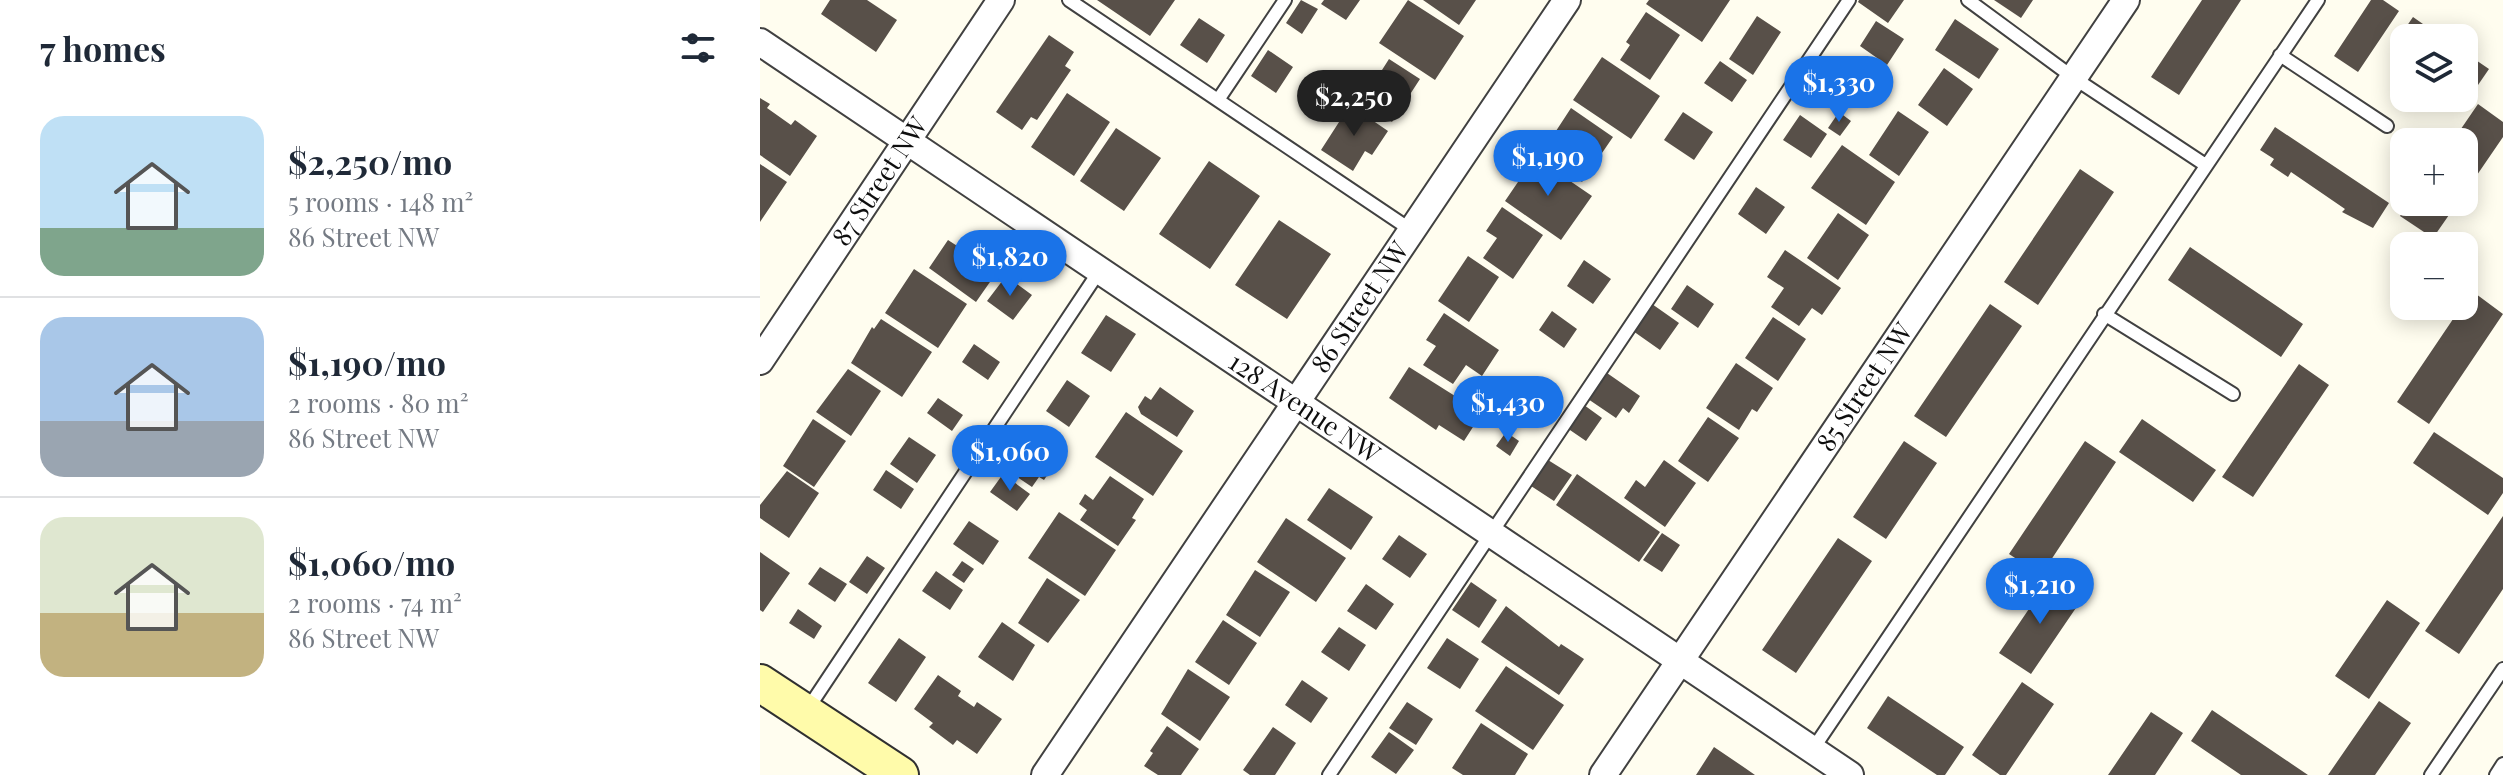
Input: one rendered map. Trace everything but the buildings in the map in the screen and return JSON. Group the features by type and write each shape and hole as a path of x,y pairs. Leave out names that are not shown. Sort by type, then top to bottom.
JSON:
{"main road":[{"path":"760,683 900,775"}],"street":[{"name":"87 Street NW","path":"760,361 1001,0"},
{"name":"86 Street NW","path":"1045,775 1567,0"},
{"name":"85 Street NW","path":"1603,775 2126,0"},
{"name":"128 Avenue NW","path":"760,42 1850,775"}],"lane":[{"path":"1069,0 1411,230"},
{"path":"1218,100 1285,0"},
{"path":"1329,775 1849,0"},
{"path":"1968,0 2074,78 2204,164"},
{"path":"1813,749 2204,164 2318,0"},
{"path":"2280,55 2387,126"},
{"path":"805,713 1100,270"},
{"path":"2104,314 2233,394"},
{"path":"2431,775 2503,669"},
{"path":"2496,775 2503,764"},
{"path":"2496,775 2503,772"}]}
